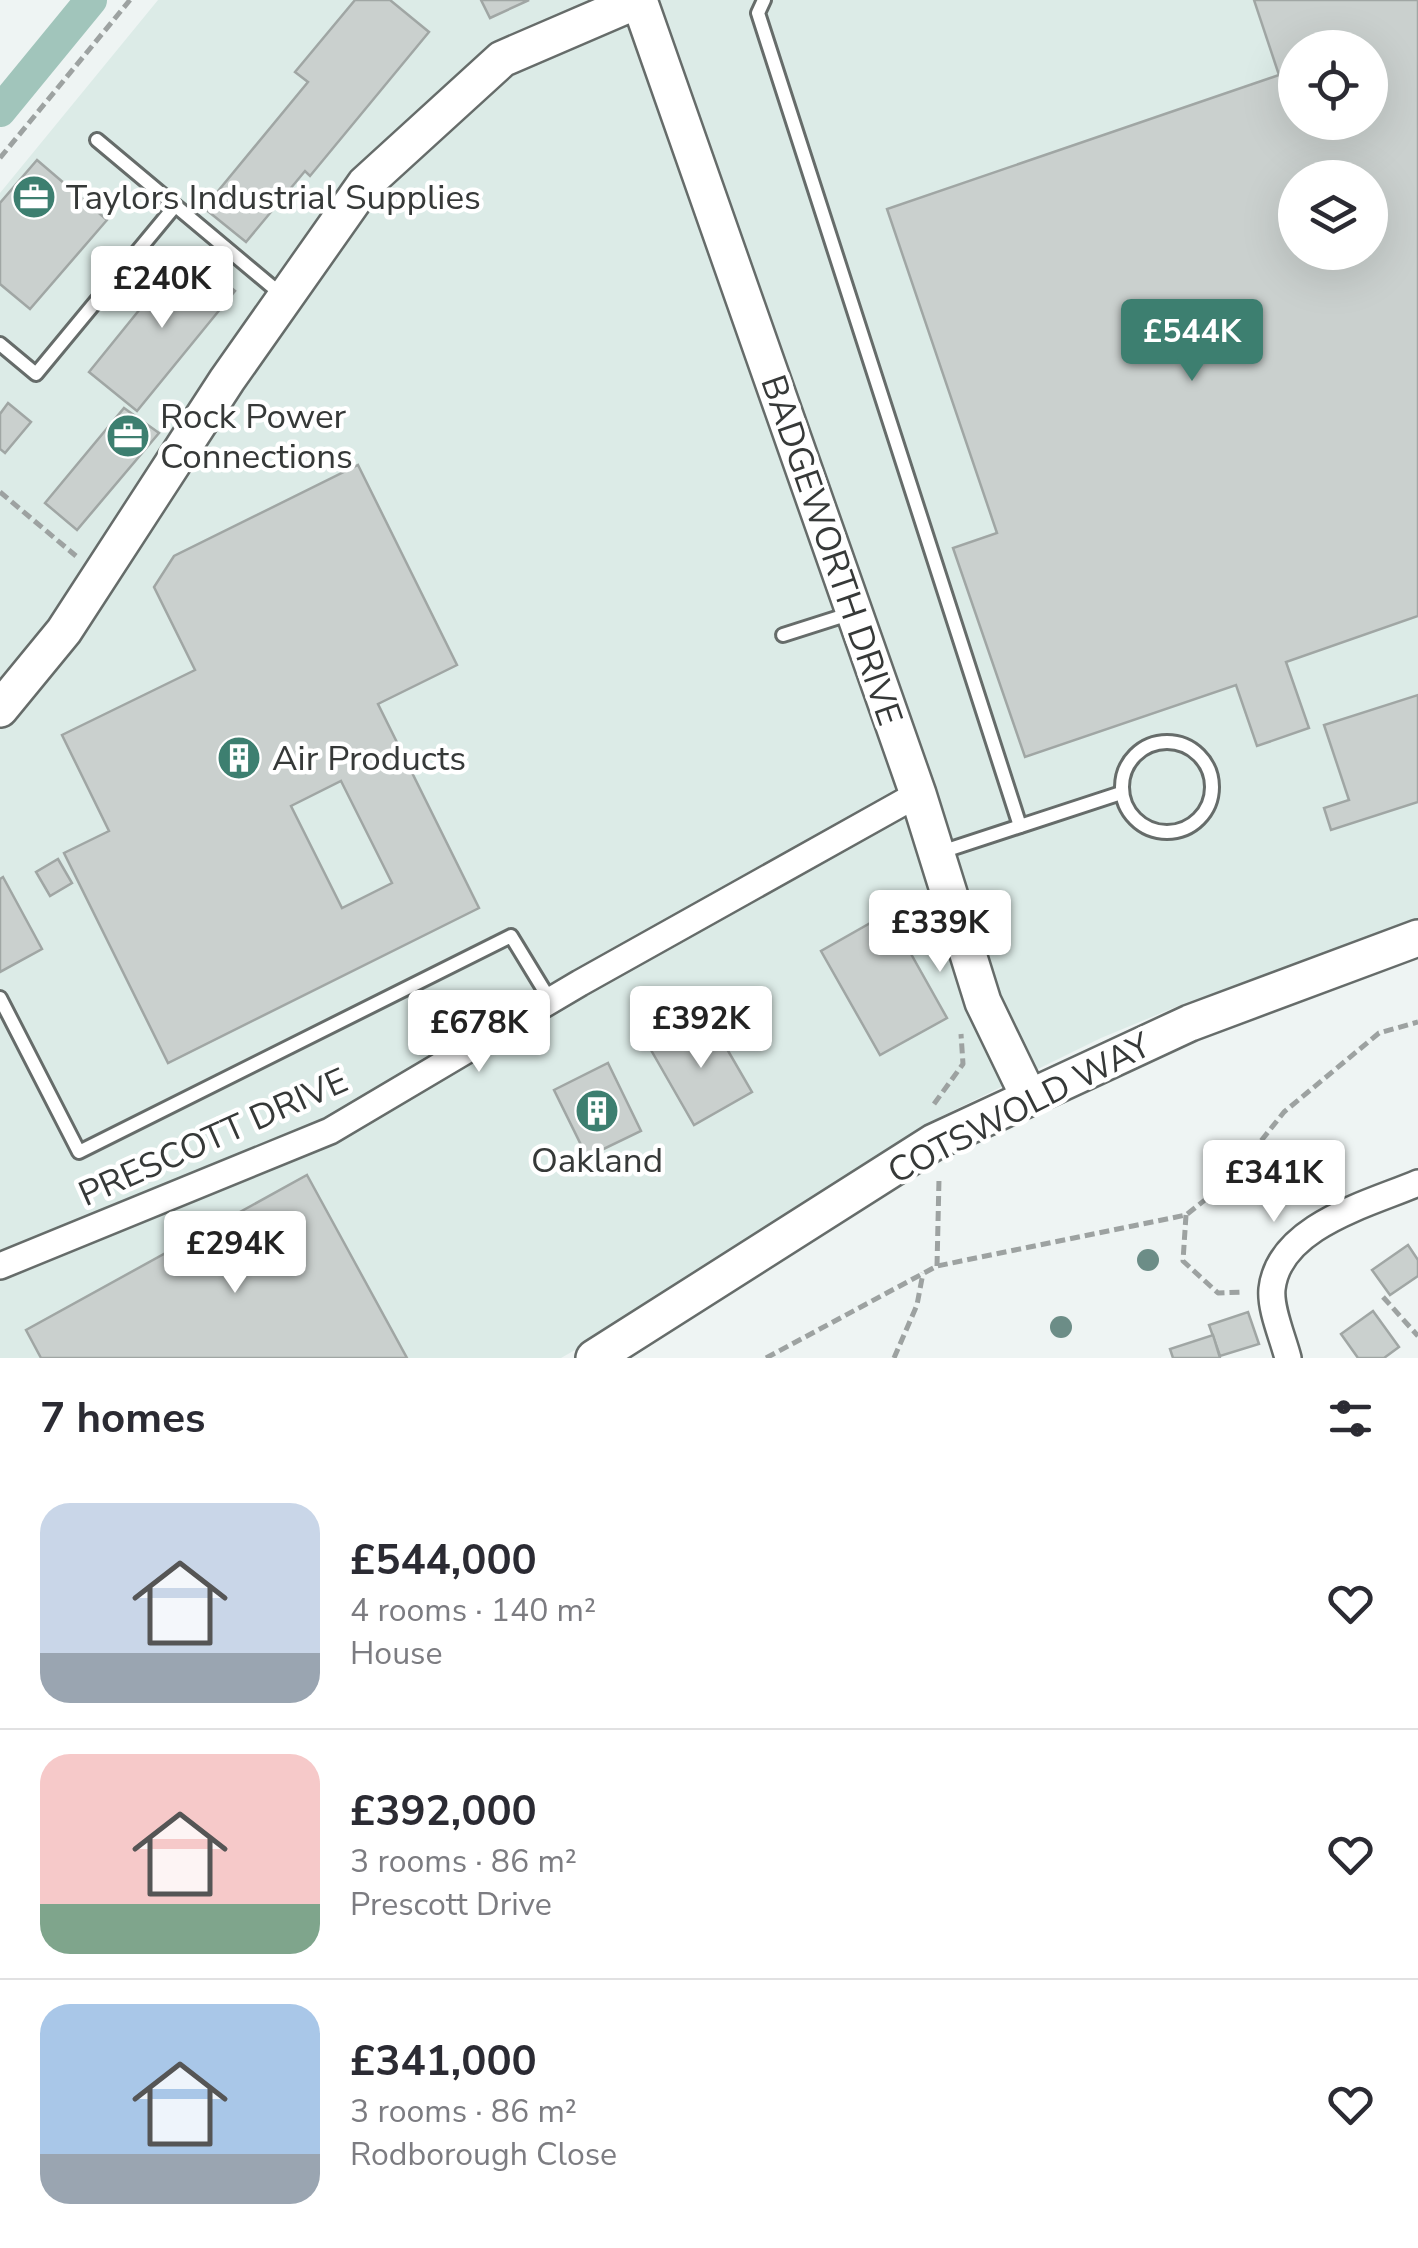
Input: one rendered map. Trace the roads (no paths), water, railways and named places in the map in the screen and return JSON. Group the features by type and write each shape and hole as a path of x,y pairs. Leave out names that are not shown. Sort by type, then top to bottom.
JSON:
{"street":[{"path":"0,710 102,577 284,297 364,184 502,59 640,0"},
{"name":"BADGEWORTH DRIVE","path":"640,0 918,794 983,1002 1030,1096"},
{"name":"PRESCOTT DRIVE","path":"0,1266 330,1131 550,1000 918,794"},
{"name":"COTSWOLD WAY","path":"594,1358 934,1142 1190,1023 1418,938"},
{"path":"1288,1358 1272,1290 1285,1251 1324,1224 1418,1183"}],"lane":[{"path":"764,0 758,13 1020,826"},
{"path":"97,140 284,297"},
{"path":"0,344 36,374 175,206"},
{"path":"783,635 854,612"},
{"path":"1178,742 1207,762 1212,798 1191,827 1156,832 1127,811 1120,793 1122,776 1143,746 1178,742"},
{"path":"936,854 1120,793"},
{"path":"0,998 79,1152 512,936 550,1000"}],"waterway":[{"path":"0,111 91,0"}],"place":[{"name":"Taylors Industrial Supplies","path":"34,197"},
{"name":"Rock Power Connections","path":"128,436"},
{"name":"Air Products","path":"239,758"},
{"name":"Oakland","path":"597,1111"}]}
